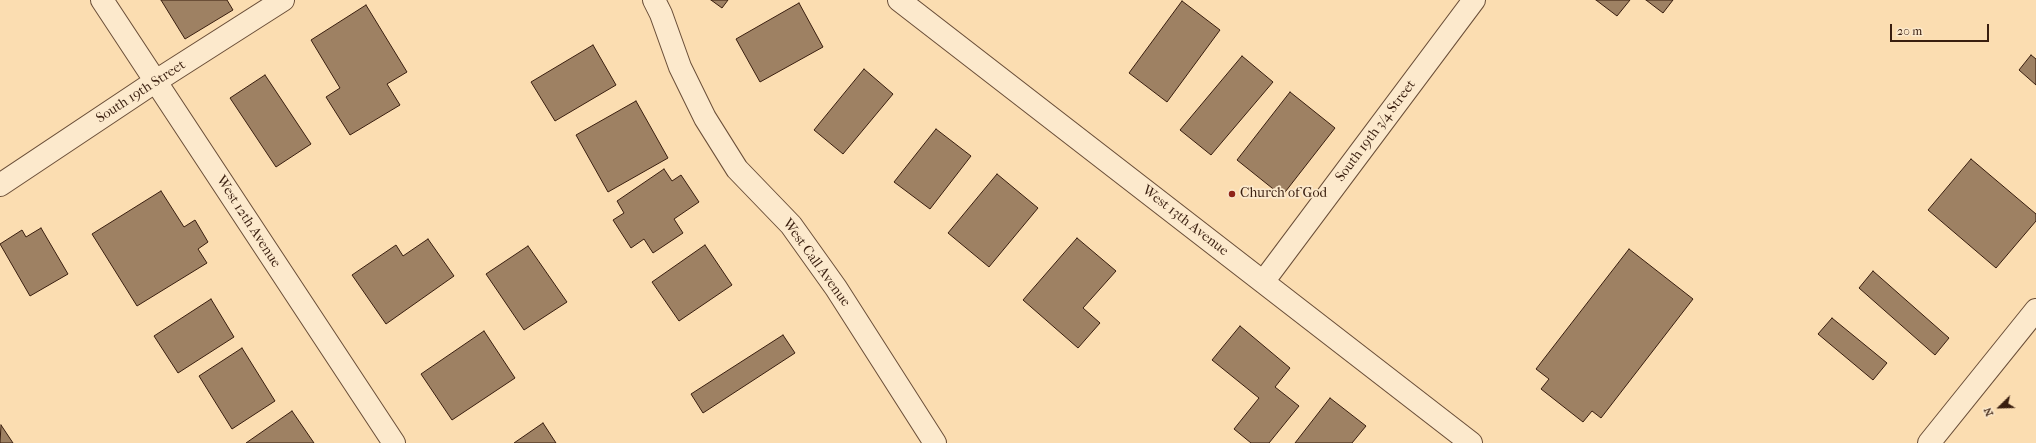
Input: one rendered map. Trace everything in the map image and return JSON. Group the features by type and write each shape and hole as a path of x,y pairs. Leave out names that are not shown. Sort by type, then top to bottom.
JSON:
{"street":[{"name":"West 12th Avenue","path":"102,0 394,443"},
{"name":"South 19th Street","path":"0,186 156,81 283,0"},
{"name":"West Call Avenue","path":"654,0 661,14 680,67 702,112 737,169 792,225 836,288 935,443"},
{"name":"West 13th Avenue","path":"899,0 1470,443"},
{"name":"South 19th 3/4 Street","path":"1263,282 1474,0"},
{"path":"1929,443 2036,310"}],"building":[{"path":"161,0 227,0 233,10 185,39"},
{"path":"711,0 728,0 722,8"},
{"path":"1596,0 1630,0 1617,16"},
{"path":"1646,0 1673,0 1663,13"},
{"path":"1182,1 1220,30 1167,102 1129,73"},
{"path":"799,3 823,47 760,82 736,39"},
{"path":"366,5 407,72 387,84 400,105 350,135 326,97 340,88 311,40"},
{"path":"593,45 616,85 555,121 531,82"},
{"path":"2031,55 2036,59 2036,85 2019,70"},
{"path":"1242,56 1273,82 1211,155 1180,130"},
{"path":"864,69 893,94 843,154 814,130"},
{"path":"265,75 311,144 276,167 230,98"},
{"path":"1290,92 1335,128 1282,196 1237,160"},
{"path":"636,101 668,158 608,192 576,135"},
{"path":"936,129 971,156 930,209 894,182"},
{"path":"1971,159 2036,214 2036,221 1996,268 1928,210"},
{"path":"664,169 672,181 681,175 699,202 674,219 683,233 653,253 644,239 631,248 613,220 624,213 617,201"},
{"path":"997,174 1038,208 989,267 948,233"},
{"path":"161,191 184,227 195,220 208,242 198,249 207,263 137,306 92,234"},
{"path":"41,228 68,274 30,296 0,244 22,230 26,237"},
{"path":"1077,238 1116,271 1083,308 1100,323 1078,348 1023,300"},
{"path":"428,239 454,276 386,324 352,275 396,245 403,256"},
{"path":"705,245 732,285 679,321 652,282"},
{"path":"528,246 567,302 524,330 486,274"},
{"path":"1629,249 1693,299 1601,418 1592,411 1583,422 1541,389 1549,379 1536,369"},
{"path":"1873,271 1949,338 1935,355 1859,288"},
{"path":"211,299 234,337 178,373 154,336"},
{"path":"1832,318 1887,363 1873,380 1818,334"},
{"path":"1240,326 1290,368 1275,387 1299,406 1269,443 1251,443 1234,429 1259,398 1212,360"},
{"path":"484,331 515,378 452,420 421,374"},
{"path":"783,335 795,353 703,413 691,394"},
{"path":"242,348 275,401 232,429 199,376"},
{"path":"1330,398 1366,426 1352,443 1295,443"},
{"path":"292,411 314,443 246,443"},
{"path":"543,423 556,443 514,443"},
{"path":"1,425 13,443 0,443"}],"place":[{"name":"Church of God","path":"1232,194"}]}
